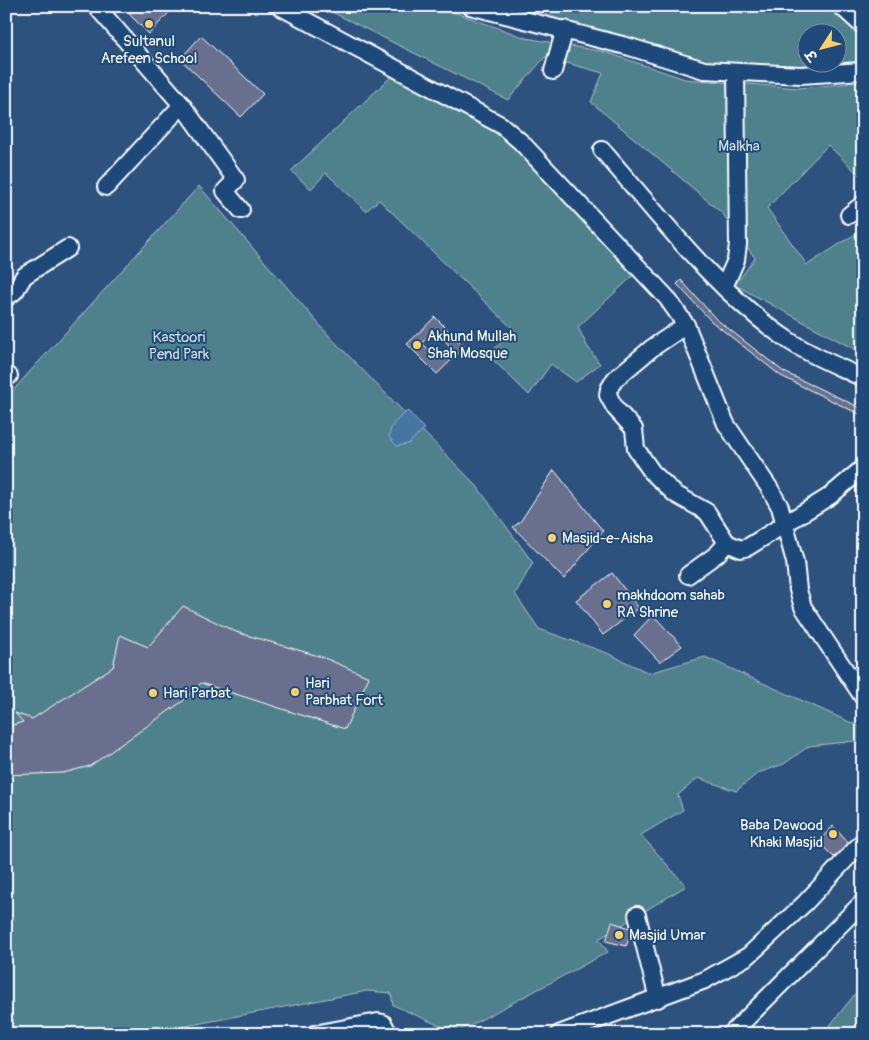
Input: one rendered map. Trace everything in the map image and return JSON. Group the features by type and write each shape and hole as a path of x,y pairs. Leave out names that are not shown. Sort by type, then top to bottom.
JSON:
{"street":[{"path":"96,6 182,105 236,180 225,191 241,210"},
{"path":"279,6 501,125 521,142 667,298 686,324 726,424 770,488 786,524 803,607 863,697"},
{"path":"470,6 519,20 565,30 704,70 801,75 863,71"},
{"path":"553,71 565,30"},
{"path":"724,287 736,260 738,244 736,72"},
{"path":"106,187 182,105"},
{"path":"602,150 724,287 788,341 863,378"},
{"path":"850,215 863,204"},
{"path":"6,298 15,291 24,276 68,248"},
{"path":"686,324 652,348 615,379 609,388 608,395 614,408 634,429 636,449 652,472 675,494 707,512 727,543 745,548 830,496 863,468"},
{"path":"688,575 717,554 727,543"},
{"path":"559,1034 658,999 705,980 748,956 805,903 863,841"},
{"path":"731,1034 863,902"},
{"path":"637,915 658,999"},
{"path":"314,1034 378,1022 383,1023 389,1034"}],"green space":[{"name":"Malkha","path":"320,6 437,6 526,38 605,52 685,79 799,88 863,82 863,179 828,145 767,208 807,265 863,229 863,354 735,285 755,258 722,213 591,102 603,73 545,57 508,100"},
{"path":"479,6 824,6 845,22 796,22 796,66 750,69 709,68"},
{"path":"846,23 863,36 863,61 846,62"},
{"path":"396,72 481,121 509,141 636,273 578,327 587,346 600,364 576,382 551,364 529,395 488,355 514,330 379,200 366,211 326,173 311,189 291,171"},
{"name":"Hari Parbat","path":"199,186 331,338 476,485 533,563 515,594 539,629 607,653 649,673 705,657 863,728 863,745 855,741 809,746 784,764 758,773 736,791 698,778 678,795 683,810 641,835 686,886 599,939 608,952 456,1033 393,1005 391,993 367,991 145,1034 6,1034 6,398"},
{"path":"863,984 863,1034 823,1034"}],"water":[{"path":"408,411 424,429 408,444 397,446 389,437 391,428"}],"building":[{"name":"Sultanul Arefeen School","path":"137,6 175,6 149,34 129,14"},
{"path":"201,36 263,94 241,117 180,59"},
{"path":"681,280 716,319 784,372 863,409 863,416 781,376 711,321 677,284"},
{"name":"Akhund Mullah Shah Mosque","path":"435,317 465,347 437,374 407,344","holes":["434,330 451,347 438,359 422,343"]},
{"path":"554,470 603,531 564,579 513,527 520,522"},
{"name":"makhdoom sahab RA Shrine","path":"612,573 639,608 603,635 576,600"},
{"name":"Hari Parbhat Fort","path":"183,606 236,632 322,657 369,677 345,729 201,683 183,701 90,766 63,773 6,775 6,727 23,722 15,713 32,719 113,667 120,635 148,647"},
{"path":"653,615 682,646 660,662 634,635"},
{"name":"Baba Dawood Khaki Masjid","path":"833,826 850,845 834,857 818,842"},
{"name":"Masjid Umar","path":"612,922 633,929 626,946 606,941"}],"place":[{"name":"Sultanul Arefeen School","path":"149,24"},
{"name":"Akhund Mullah Shah Mosque","path":"417,345"},
{"name":"Masjid-e-Aisha","path":"552,538"},
{"name":"makhdoom sahab RA Shrine","path":"607,604"},
{"name":"Hari Parbhat Fort","path":"295,692"},
{"name":"Hari Parbat","path":"153,693"},
{"name":"Baba Dawood Khaki Masjid","path":"833,834"},
{"name":"Masjid Umar","path":"619,935"}],"park label":[{"name":"Kastoori Pend Park","path":"179,346"}]}
